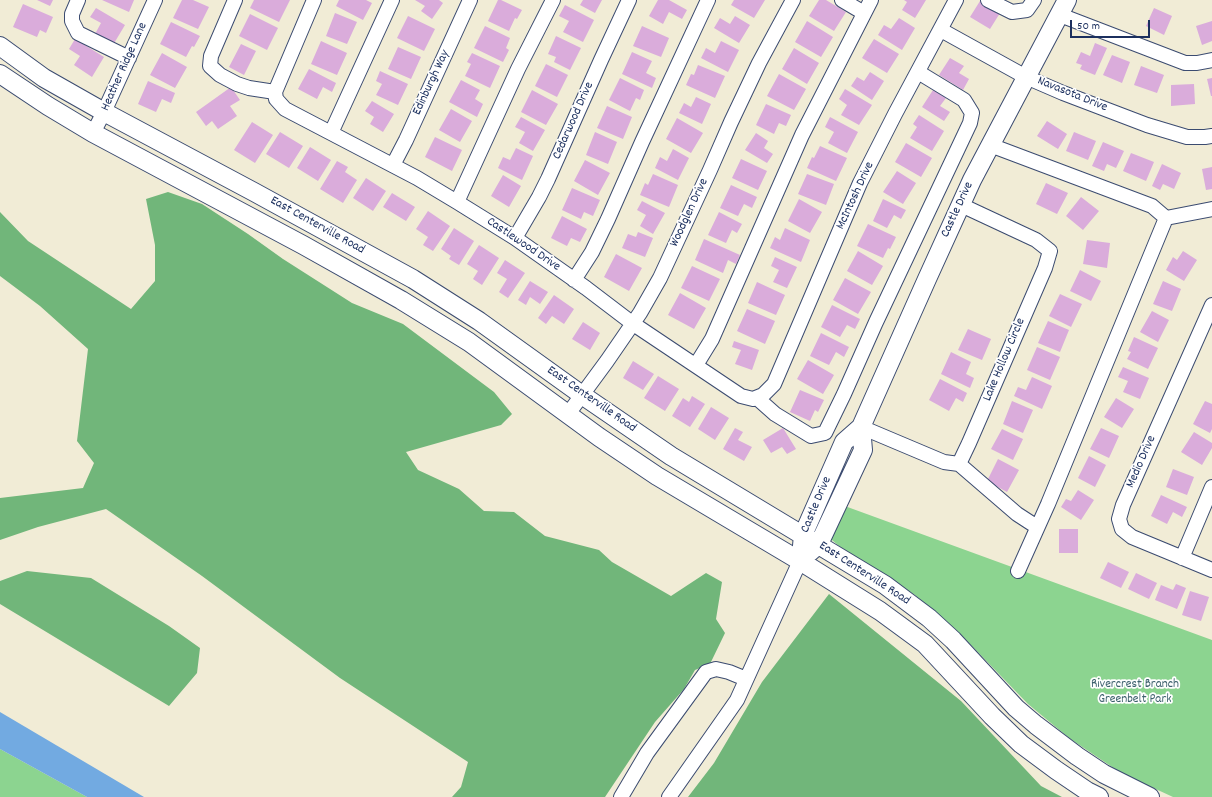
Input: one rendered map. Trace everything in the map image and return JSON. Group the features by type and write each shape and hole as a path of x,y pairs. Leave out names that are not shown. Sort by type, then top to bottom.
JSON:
{"main road":[{"name":"Castle Drive","path":"800,561 803,535 844,442 861,426 961,205 990,145 1063,7"},
{"name":"East Centerville Road","path":"0,46 44,78 104,112 413,279 479,320 582,395 671,456 885,585 929,618 953,640 1016,708 1036,725 1104,774 1150,797"},
{"name":"East Centerville Road","path":"0,74 41,102 93,132 303,245 401,300 469,342 599,437 657,476 800,561 880,611 908,631 939,658 992,716 1021,744 1056,770 1087,791 1099,797"},
{"name":"Castle Drive","path":"800,561 819,544 863,450 861,426"}],"street":[{"path":"78,0 72,14 72,21 78,34 129,58"},
{"name":"Heather Ridge Lane","path":"93,132 104,112 155,0"},
{"path":"235,0 211,56 210,66 220,75 237,84 276,96 314,0"},
{"path":"331,133 392,0"},
{"name":"Edinburgh Way","path":"393,165 426,98 470,0"},
{"path":"457,202 518,69 553,0"},
{"name":"Cedarwood Drive","path":"515,238 548,179 601,60 630,0"},
{"path":"574,280 592,252 608,219 708,0"},
{"name":"Woodglen Drive","path":"568,414 632,323 660,278 710,170 730,122 759,63 793,0"},
{"path":"842,0 864,13"},
{"path":"696,365 712,339 802,134 871,0"},
{"name":"McIntosh Drive","path":"760,396 774,384 860,183 956,0"},
{"path":"988,0 1012,12 1027,10 1034,0"},
{"path":"1063,7 1185,62 1197,63 1212,60"},
{"name":"Navasota Drive","path":"941,30 1026,76 1063,93 1147,125 1187,137 1205,138 1212,136"},
{"path":"760,396 775,414 811,436 825,433 841,401 970,123 972,113 964,100 918,72"},
{"name":"Castlewood Drive","path":"276,96 285,109 393,165 515,238 632,323 741,396 753,399 760,396"},
{"path":"990,145 1152,206 1166,218"},
{"name":"Lake Hollow Circle","path":"959,464 1045,268 1050,250 1036,240 961,205"},
{"path":"1166,218 1212,209"},
{"path":"1018,571 1166,218"},
{"name":"Medio Drive","path":"1212,305 1123,505 1119,519 1122,529 1132,537 1212,570"},
{"path":"861,426 944,462 959,464 1017,514 1037,527"},
{"path":"1182,558 1212,487"},
{"path":"669,797 737,700 800,561"},
{"path":"621,797 648,753 706,672 716,669 729,672 746,679"}],"green space":[{"path":"168,192 202,204 283,259 352,303 403,324 494,392 512,414 501,425 406,452 418,470 459,489 484,511 514,512 545,536 599,550 612,562 671,596 706,573 722,582 716,619 725,633 710,664 695,670 684,689 655,722 605,797 452,797 461,787 468,762 340,678 202,576 106,509 38,527 0,540 0,498 83,488 94,463 77,441 88,349 40,306 0,276 0,212 28,241 131,309 155,281 155,245 146,199"},
{"name":"Rivercrest Branch Greenbelt Park","path":"842,505 1212,640 1212,797 1173,797 1121,773 1069,738 1028,704 966,640 915,595 832,540 831,533"},
{"path":"27,571 91,578 169,626 200,648 197,673 169,706 0,604 0,581"},
{"path":"829,594 961,701 1041,786 1062,797 688,797 714,763 762,682"},
{"path":"0,749 87,797 0,797"}],"water":[{"path":"0,712 144,797 87,797 0,749"}],"building":[{"path":"37,0 53,0 50,6"},
{"path":"102,0 134,0 129,12"},
{"path":"182,0 193,0 209,7 198,29 173,18"},
{"path":"254,0 290,0 279,22 250,8"},
{"path":"339,0 366,0 372,3 363,20 336,6"},
{"path":"415,0 439,0 443,3 432,19 421,11 425,6"},
{"path":"498,0 522,10 517,19 515,18 509,31 488,21"},
{"path":"583,0 602,0 595,13 580,5"},
{"path":"658,0 669,0 687,10 682,19 669,12 663,24 649,16"},
{"path":"734,0 765,0 754,18 731,5"},
{"path":"819,0 826,0 846,12 834,31 809,16"},
{"path":"904,0 926,0 915,18 902,10 907,2"},
{"path":"980,1 1000,13 990,29 970,17"},
{"path":"23,4 53,17 46,33 40,30 37,37 13,27"},
{"path":"565,5 594,20 583,42 563,32 569,21 559,16"},
{"path":"96,8 125,25 113,45 95,34 101,23 90,17"},
{"path":"1154,8 1172,16 1164,35 1146,26"},
{"path":"335,13 357,22 347,44 326,36"},
{"path":"250,14 278,28 267,50 239,36"},
{"path":"408,16 435,29 424,51 397,38"},
{"path":"735,16 750,25 739,43 714,28 720,18 730,24"},
{"path":"899,18 915,28 902,50 878,35 884,25 891,29"},
{"path":"807,21 833,37 821,57 795,42"},
{"path":"1212,21 1212,41 1202,45 1196,26"},
{"path":"171,22 200,36 186,57 160,44"},
{"path":"485,26 510,38 506,48 509,50 503,62 474,48"},
{"path":"642,26 669,38 661,57 633,46"},
{"path":"556,36 581,48 570,70 554,62 556,57 548,54"},
{"path":"75,39 104,57 92,77 74,65 80,56 69,49"},
{"path":"874,39 899,54 887,73 862,58"},
{"path":"321,41 347,53 337,75 311,64"},
{"path":"721,41 739,50 728,72 701,58 706,48 715,53"},
{"path":"1095,43 1107,48 1095,75 1080,69 1082,65 1076,63 1081,52 1090,56"},
{"path":"241,44 256,51 244,75 229,67"},
{"path":"398,47 421,57 411,79 388,69"},
{"path":"794,48 819,63 807,84 782,69"},
{"path":"632,52 652,61 646,73 656,78 652,88 622,74"},
{"path":"162,53 187,67 175,88 150,75"},
{"path":"472,53 500,66 490,88 465,76 471,64 467,62"},
{"path":"1112,55 1130,62 1122,83 1103,75"},
{"path":"950,58 964,66 959,73 969,79 963,90 939,75"},
{"path":"546,64 568,75 557,97 535,86"},
{"path":"698,65 725,76 715,98 686,85 691,74 694,75"},
{"path":"1141,66 1164,75 1157,93 1134,85"},
{"path":"309,69 336,83 332,92 323,87 317,99 298,89"},
{"path":"380,71 408,84 398,105 376,95 382,84 376,81"},
{"path":"870,72 884,81 872,100 851,86 857,77 864,81"},
{"path":"779,74 806,89 794,110 767,96"},
{"path":"620,78 644,90 640,100 636,98 630,111 609,100"},
{"path":"1212,78 1212,96 1211,96 1207,79"},
{"path":"461,80 480,90 475,99 483,104 477,117 449,102"},
{"path":"148,81 175,93 171,103 162,99 156,112 138,104"},
{"path":"1194,84 1195,104 1171,106 1171,85"},
{"path":"231,87 240,100 230,106 237,116 218,129 212,121 206,126 196,112"},
{"path":"845,89 872,105 859,125 841,115 847,105 839,99"},
{"path":"532,90 558,104 546,125 521,112"},
{"path":"933,90 946,98 940,106 950,112 944,121 922,107"},
{"path":"696,97 711,104 702,124 679,113 684,103 691,107"},
{"path":"372,101 394,114 383,132 370,124 374,117 365,111"},
{"path":"766,104 791,115 786,126 779,123 774,134 756,125"},
{"path":"607,106 632,117 623,139 597,128"},
{"path":"451,109 472,121 460,142 439,130"},
{"path":"919,115 944,131 932,151 910,138 917,127 913,124"},
{"path":"521,117 545,130 533,151 519,143 525,132 515,127"},
{"path":"830,117 858,132 847,153 828,143 834,132 825,127"},
{"path":"677,118 703,133 691,153 666,139"},
{"path":"1047,121 1067,134 1058,149 1037,136"},
{"path":"252,122 273,135 255,163 234,150"},
{"path":"280,132 303,146 289,168 266,154"},
{"path":"595,132 617,142 608,164 586,155"},
{"path":"1074,132 1096,141 1088,160 1066,151"},
{"path":"756,133 768,141 764,148 773,154 767,163 745,150"},
{"path":"435,137 462,150 452,171 425,157"},
{"path":"1103,142 1124,151 1116,168 1107,164 1104,171 1092,166"},
{"path":"906,143 932,158 921,177 895,162"},
{"path":"820,146 847,158 836,181 807,168 812,157 814,158"},
{"path":"310,147 331,160 318,181 297,168"},
{"path":"516,148 533,156 522,180 498,168 503,157 510,160"},
{"path":"673,149 689,158 678,180 655,168 660,157 667,161"},
{"path":"1131,153 1154,162 1146,181 1123,171"},
{"path":"741,159 767,171 758,190 732,178"},
{"path":"585,160 610,173 598,195 574,181"},
{"path":"337,161 348,167 345,172 357,180 343,203 320,189"},
{"path":"1162,164 1181,173 1174,189 1163,184 1160,190 1152,186"},
{"path":"1212,167 1212,189 1206,190 1202,169"},
{"path":"897,171 916,183 903,204 883,192"},
{"path":"653,174 678,185 669,207 640,195 645,183 648,185"},
{"path":"807,174 834,184 826,205 798,194"},
{"path":"503,175 521,186 509,207 491,196"},
{"path":"366,178 386,191 373,211 353,198"},
{"path":"1046,183 1068,193 1057,214 1036,204"},
{"path":"731,185 757,197 752,208 744,204 738,216 720,208"},
{"path":"572,188 600,200 593,216 584,212 581,219 562,210"},
{"path":"392,193 415,207 406,221 383,207"},
{"path":"1081,197 1099,211 1083,230 1066,216"},
{"path":"799,199 822,212 810,233 788,221"},
{"path":"883,199 906,210 901,219 894,215 887,228 873,221"},
{"path":"642,201 665,213 653,234 640,226 646,215 637,210"},
{"path":"428,211 450,226 433,251 423,245 428,237 416,229"},
{"path":"719,212 742,224 737,233 732,230 726,243 708,235"},
{"path":"562,216 587,229 580,242 571,238 567,246 551,238"},
{"path":"868,224 896,237 890,249 888,248 883,258 857,246"},
{"path":"454,228 474,241 459,265 449,259 451,256 441,249"},
{"path":"785,228 810,240 801,262 770,248 775,237 780,240"},
{"path":"638,232 653,238 645,257 622,248 628,234 636,237"},
{"path":"704,239 740,255 736,264 728,260 723,273 695,260"},
{"path":"1087,240 1110,243 1107,268 1083,264"},
{"path":"479,245 499,258 482,285 473,279 478,271 467,264"},
{"path":"858,251 883,266 872,285 847,271"},
{"path":"1183,251 1197,260 1184,281 1166,270 1173,257 1177,260"},
{"path":"616,254 642,268 629,291 604,277"},
{"path":"775,257 797,267 787,288 773,282 779,270 771,266"},
{"path":"505,260 525,273 508,298 499,292 507,279 497,273"},
{"path":"692,266 720,279 709,301 681,288"},
{"path":"1080,270 1101,281 1091,301 1070,291"},
{"path":"845,278 871,292 858,314 833,300"},
{"path":"530,281 548,292 540,304 530,297 526,305 518,300"},
{"path":"1163,281 1181,289 1172,311 1153,304"},
{"path":"757,282 785,295 776,315 748,303"},
{"path":"680,293 706,308 694,329 668,315"},
{"path":"1060,294 1082,304 1071,327 1049,316"},
{"path":"554,295 574,309 564,324 552,316 546,324 538,318"},
{"path":"832,305 860,319 855,329 847,325 840,337 821,327"},
{"path":"747,309 775,321 765,344 737,331"},
{"path":"1152,311 1169,320 1158,342 1140,332"},
{"path":"1048,321 1069,330 1060,352 1038,343"},
{"path":"583,322 600,333 590,350 572,339"},
{"path":"968,329 991,339 982,360 958,350"},
{"path":"821,333 849,347 844,357 836,352 829,365 810,356"},
{"path":"1134,337 1158,348 1148,369 1127,359 1131,352 1128,351"},
{"path":"734,341 759,350 752,370 735,364 741,350 732,347"},
{"path":"1037,347 1060,357 1050,380 1027,370"},
{"path":"951,352 971,362 966,374 974,378 970,388 941,374"},
{"path":"808,360 834,375 823,394 797,379"},
{"path":"633,361 654,374 643,390 623,378"},
{"path":"1123,367 1149,378 1140,399 1123,392 1128,381 1118,377"},
{"path":"658,376 679,389 665,411 644,398"},
{"path":"1032,377 1052,386 1042,409 1014,396 1018,387 1026,390"},
{"path":"940,379 967,393 963,402 956,398 949,411 929,400"},
{"path":"800,390 824,400 818,412 815,410 810,421 790,412"},
{"path":"692,396 705,404 690,427 672,416 683,398 689,402"},
{"path":"1116,398 1134,409 1122,428 1104,417"},
{"path":"1012,401 1033,410 1023,433 1003,424"},
{"path":"1205,401 1212,404 1212,429 1210,433 1193,424"},
{"path":"711,407 729,418 715,440 698,429"},
{"path":"735,428 743,432 738,440 752,447 744,461 723,449"},
{"path":"783,428 796,449 787,454 782,447 771,453 763,440"},
{"path":"1101,428 1119,436 1109,458 1090,449"},
{"path":"1002,429 1023,439 1013,460 991,449"},
{"path":"1194,432 1212,443 1212,448 1202,465 1181,452"},
{"path":"1089,456 1106,465 1095,487 1078,478"},
{"path":"998,459 1019,470 1007,492 987,481"},
{"path":"1173,469 1194,477 1187,495 1166,487"},
{"path":"1078,490 1094,500 1081,520 1061,507 1066,499 1071,501"},
{"path":"1161,495 1187,507 1182,517 1173,512 1167,524 1151,516"},
{"path":"1059,529 1078,529 1078,553 1059,553"},
{"path":"1108,562 1129,572 1121,588 1100,578"},
{"path":"1136,573 1157,583 1149,599 1128,589"},
{"path":"1176,584 1186,588 1177,609 1155,600 1161,585 1173,590"},
{"path":"1190,591 1209,597 1201,621 1182,615"}]}
